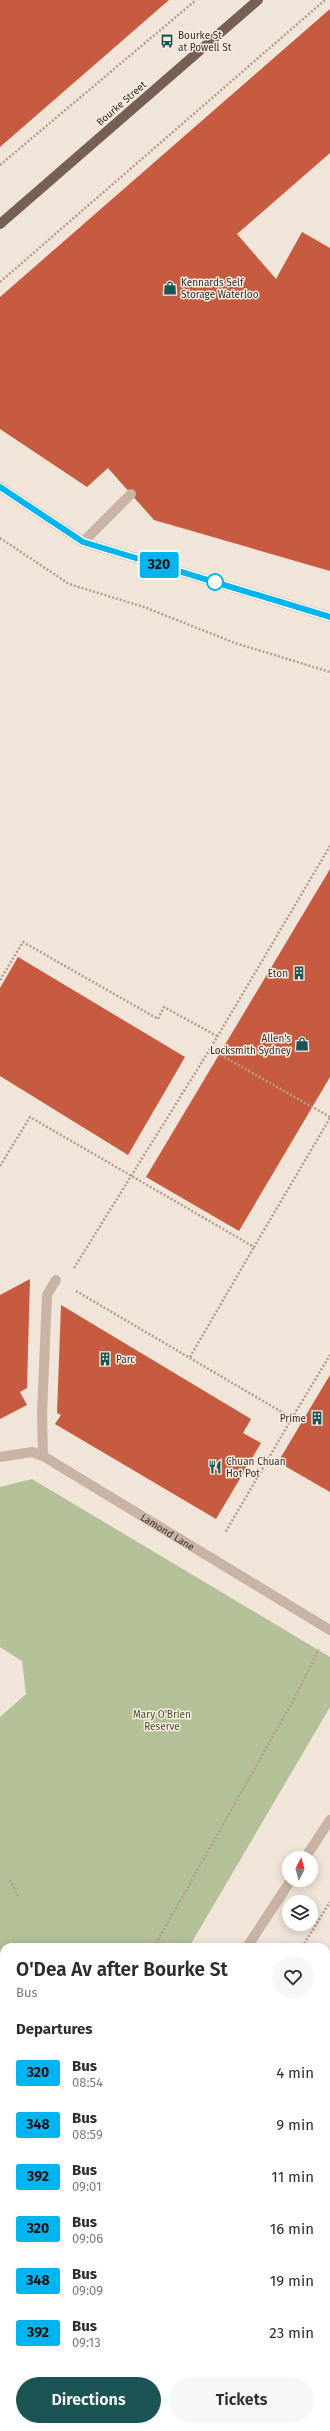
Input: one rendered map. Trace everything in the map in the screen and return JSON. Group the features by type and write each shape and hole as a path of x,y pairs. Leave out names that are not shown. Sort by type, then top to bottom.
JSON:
{"main road":[{"name":"Bourke Street","path":"0,224 258,0"}],"street":[{"path":"0,487 83,542 330,617"},
{"path":"83,542 131,494"},
{"path":"43,1456 42,1414 47,1295 60,1282"},
{"name":"Lamond Lane","path":"0,1457 32,1452 43,1456 330,1630"},
{"path":"310,1851 330,1820"},
{"path":"250,1943 286,1887"}],"path":[{"path":"0,165 196,0"},
{"path":"0,282 325,0"},
{"path":"0,538 69,584 144,606 235,643 330,672"},
{"path":"292,1418 60,1282 133,1176 330,846"},
{"path":"0,980 23,942 158,1019 164,1007 217,1036"},
{"path":"190,1357 330,1118 210,1049"},
{"path":"0,1166 30,1117 254,1247"},
{"path":"225,1533 330,1355"},
{"path":"156,1943 296,1697 330,1630"},
{"path":"10,1880 18,1896"},
{"path":"304,1943 330,1902"}],"green space":[{"name":"Mary O'Brien Reserve","path":"32,1479 330,1657 330,1707 191,1943 0,1943 0,1717 26,1694 22,1661 0,1647 0,1487"}],"building":[{"path":"0,0 169,0 0,147"},
{"name":"Kennards Self Storage Waterloo","path":"330,9 330,153 237,234 276,279 302,232 330,248 330,571 154,520 108,468 87,487 0,429 0,297"},
{"name":"Eton","path":"330,869 330,1077 239,1231 146,1177"},
{"path":"18,957 185,1057 128,1155 0,1076 0,988"},
{"path":"30,1279 27,1388 20,1392 27,1405 0,1419 0,1295"},
{"name":"Parc","path":"61,1305 251,1419 243,1433 261,1443 216,1519 55,1424 61,1415 57,1413"},
{"name":"Prime","path":"330,1375 330,1492 278,1462"}],"bus line":[{"name":"320","path":"0,487 83,542 330,617"}],"place":[{"name":"Bourke St at Powell St","path":"167,41"},
{"name":"Kennards Self Storage Waterloo","path":"170,288"},
{"name":"Eton","path":"299,973"},
{"name":"Allen's Locksmith Sydney","path":"302,1044"},
{"name":"Parc","path":"105,1359"},
{"name":"Prime","path":"317,1418"},
{"name":"Chuan Chuan Hot Pot","path":"215,1467"}]}
